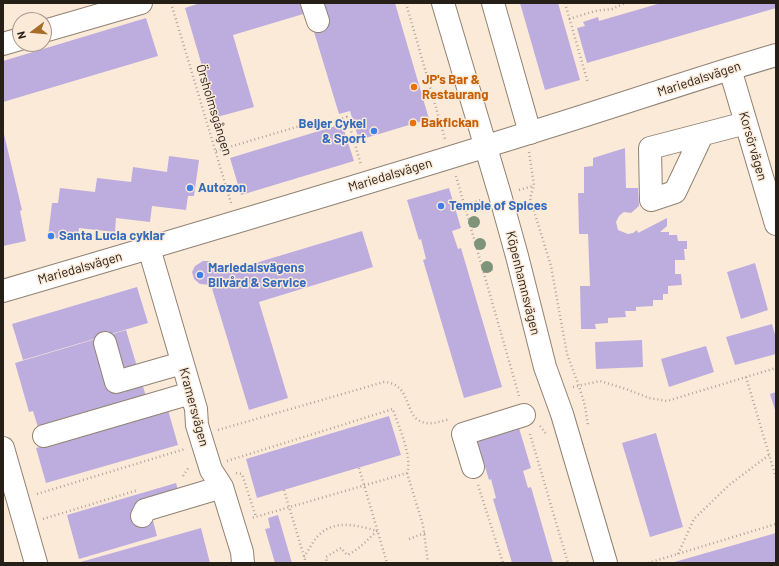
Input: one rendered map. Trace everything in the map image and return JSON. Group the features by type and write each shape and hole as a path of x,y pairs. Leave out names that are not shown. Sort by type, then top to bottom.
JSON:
{"street":[{"path":"52,29 141,3"},
{"name":"Köpenhamnsvägen","path":"443,3 517,256 545,367 562,414 606,563"},
{"path":"493,3 530,133"},
{"name":"Mariedalsvägen","path":"3,291 530,133 776,55"},
{"name":"Korsörvägen","path":"730,69 776,224"},
{"path":"702,135 746,123"},
{"name":"Kramersvägen","path":"148,248 196,409 197,425 211,470 224,492 242,552 243,563"},
{"path":"105,343 116,382 181,357"},
{"path":"139,363 181,357"},
{"path":"149,395 190,389"},
{"path":"44,436 190,389"},
{"path":"473,467 463,434 522,408"},
{"path":"3,448 12,493 24,524 36,563"},
{"path":"147,517 145,510 224,492"}],"path":[{"name":"Örsholmsgången","path":"171,3 237,222"},
{"path":"406,3 445,139"},
{"path":"564,3 588,83"},
{"path":"569,19 595,11 612,10 625,3"},
{"path":"216,151 303,125 312,128 346,117 361,165"},
{"path":"531,159 534,185 530,198 551,266 567,354 585,406 589,430"},
{"path":"458,183 568,563"},
{"path":"484,272 494,269"},
{"path":"554,392 600,381 626,388 649,398 667,401 776,368"},
{"path":"746,377 776,478"},
{"path":"179,477 184,476 203,443 212,431 384,382 390,382 401,390 413,416 422,422 434,423 455,417"},
{"path":"225,462 393,409 408,458 407,473 425,533 428,563"},
{"path":"12,493 203,443"},
{"path":"678,554 694,519 728,486 769,455"},
{"path":"473,467 503,563"},
{"path":"359,468 387,563"},
{"path":"251,518 407,473"},
{"path":"24,524 142,489"},
{"path":"284,490 306,563"},
{"path":"648,563 776,524"},
{"path":"304,557 320,534 331,527 360,526 378,531"},
{"path":"327,563 326,557 341,548 347,555 358,550 364,542 378,531"},
{"path":"409,539 425,533"}],"building":[{"path":"200,3 308,3 310,12 233,35 254,107 217,117 185,8"},
{"path":"317,3 395,3 429,119 359,140 350,111 339,114 311,22"},
{"path":"520,3 558,3 580,80 545,90"},
{"path":"661,3 776,3 776,8 587,63 577,28 585,26 583,22 598,17 599,21"},
{"path":"146,18 158,56 3,102 3,61 33,52 52,52 52,46"},
{"path":"342,124 354,161 241,195 230,158"},
{"path":"3,130 22,210 20,211 26,241 3,246"},
{"path":"625,148 626,188 638,188 639,206 631,213 624,212 619,216 616,222 618,230 628,234 637,230 638,233 667,218 667,226 660,232 669,232 669,235 677,235 678,241 687,241 687,249 684,249 685,260 675,260 675,274 681,274 682,285 668,286 668,294 663,294 663,300 653,300 653,306 636,307 636,311 625,311 626,317 608,318 608,323 595,324 596,329 581,329 580,286 590,286 588,234 579,234 578,193 584,193 584,167 593,166 593,158"},
{"path":"169,156 199,160 194,196 188,196 186,210 152,206 150,222 116,218 115,232 79,228 78,241 48,237 52,203 58,203 60,188 95,192 97,178 131,182 133,167 167,172"},
{"path":"449,188 461,228 452,231 458,249 461,248 502,387 464,398 423,260 426,259 421,239 419,240 407,200"},
{"path":"362,231 373,267 259,302 288,398 249,410 211,285 200,284 194,279 192,272 195,266 203,261 210,261 216,272 229,268 229,271"},
{"path":"755,263 768,310 741,319 727,272"},
{"path":"137,287 148,323 23,360 12,324"},
{"path":"772,324 776,338 776,354 735,365 726,337"},
{"path":"126,330 151,413 43,444 33,411 29,412 15,363"},
{"path":"642,340 643,367 596,369 595,342"},
{"path":"706,346 714,372 669,387 661,359"},
{"path":"776,392 776,413 770,394"},
{"path":"168,410 178,445 46,483 36,448"},
{"path":"389,416 401,455 257,498 246,459"},
{"path":"519,428 531,468 523,471 528,488 531,487 553,563 512,563 493,499 496,498 491,479 489,480 477,440"},
{"path":"656,433 683,527 650,537 622,443"},
{"path":"176,483 182,504 151,513 157,536 79,559 67,515"},
{"path":"278,515 292,563 275,563 265,529 270,528 268,518"},
{"path":"201,528 210,563 77,563"},
{"path":"776,533 776,563 671,563"}],"place":[{"name":"JP's Bar & Restaurang","path":"414,87"},
{"name":"Bakfickan","path":"413,123"},
{"name":"Beijer Cykel & Sport","path":"374,131"},
{"name":"Autozon","path":"190,188"},
{"name":"Temple of Spices","path":"441,206"},
{"name":"Santa Lucia cyklar","path":"51,236"},
{"name":"Mariedalsvägens Bilvård & Service","path":"200,275"}]}
